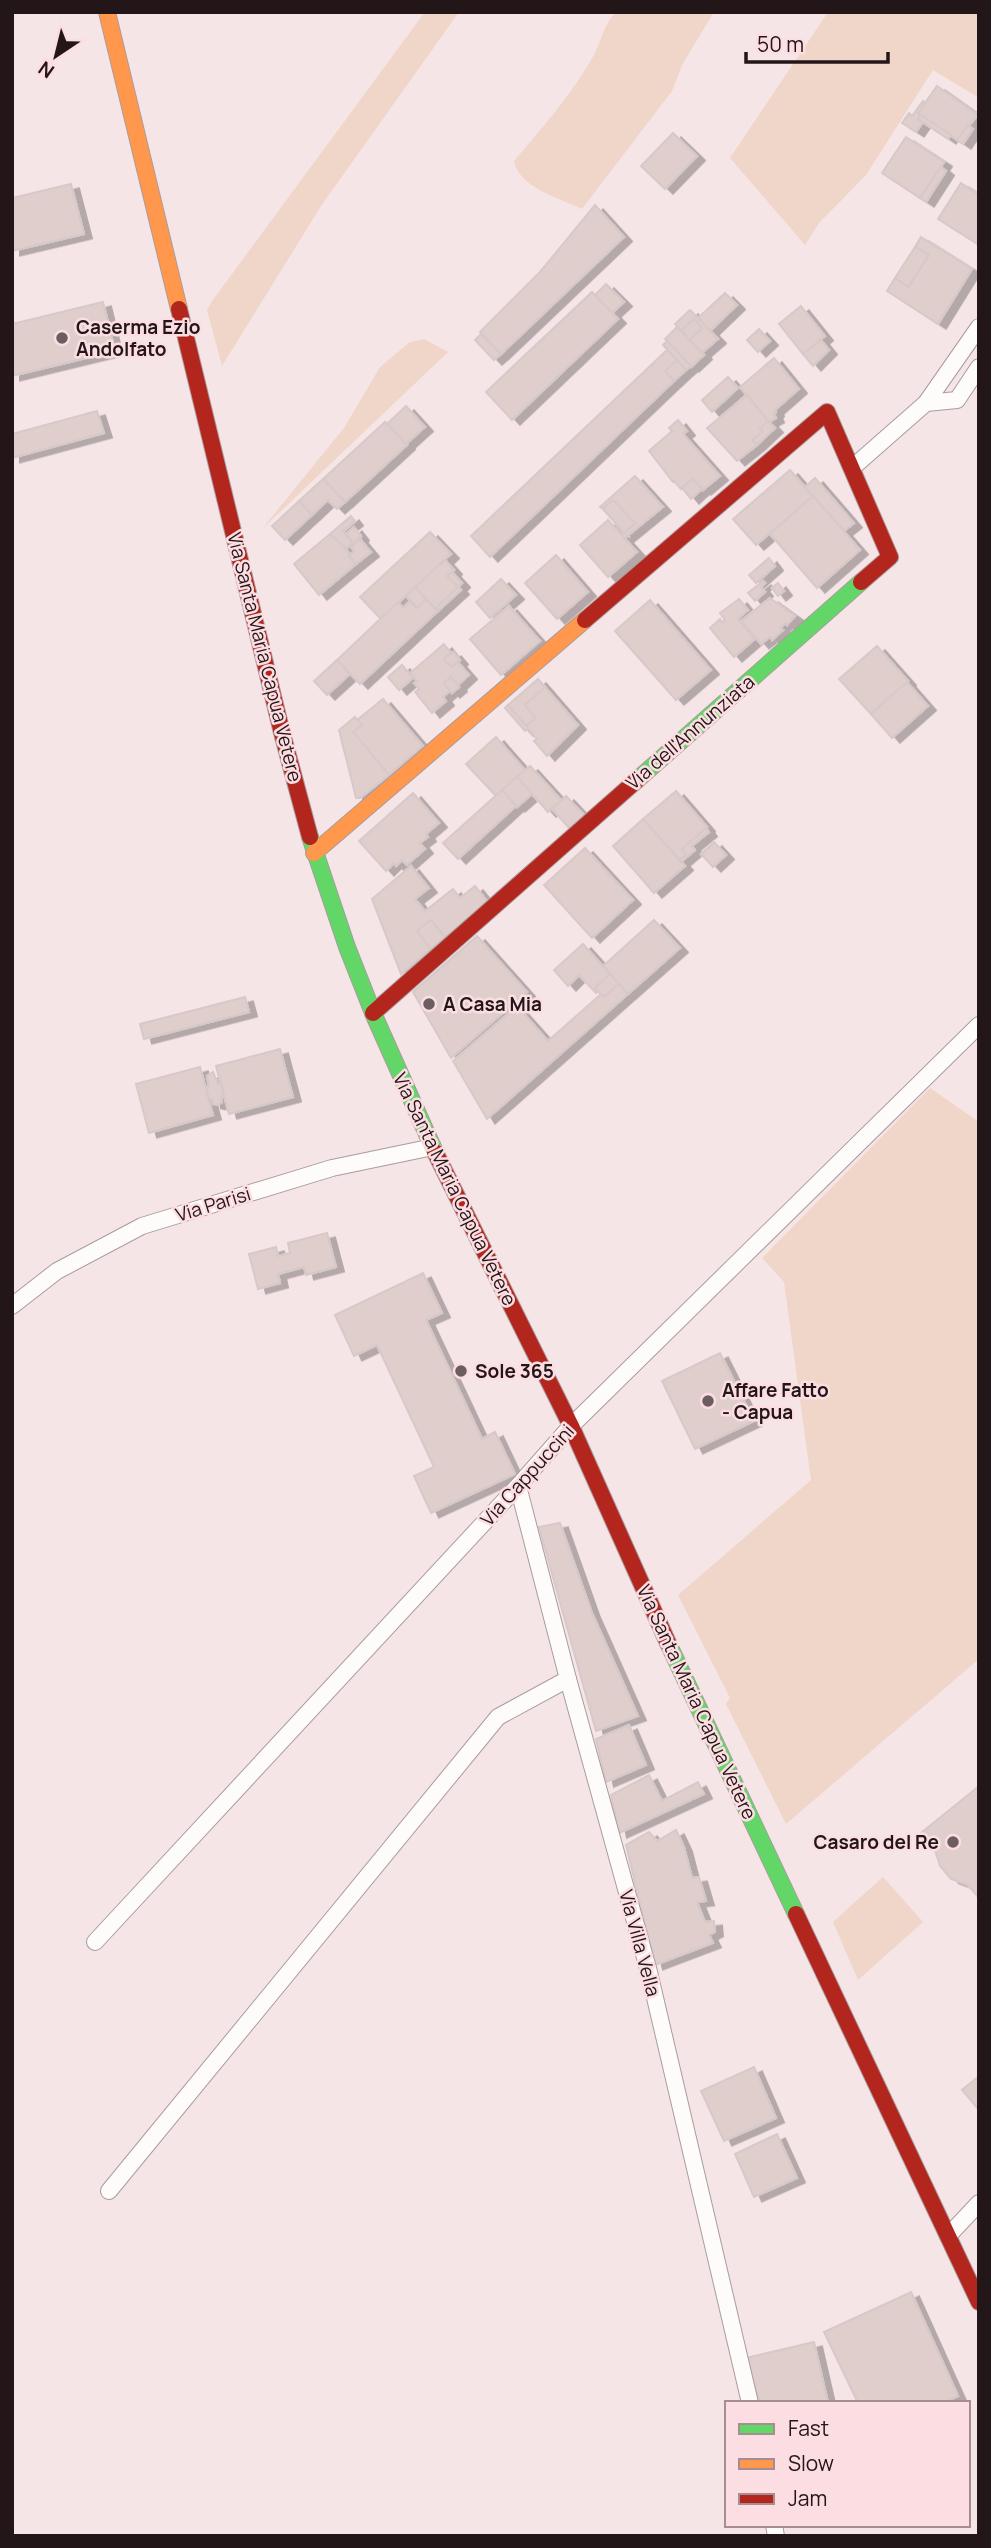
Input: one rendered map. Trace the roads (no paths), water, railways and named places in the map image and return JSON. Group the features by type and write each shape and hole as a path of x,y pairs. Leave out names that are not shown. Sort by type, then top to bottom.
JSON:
{"main road":[{"name":"Via Santa Maria Capua Vetere","path":"107,12 314,853 373,1013 433,1147 570,1426 686,1682 979,2302"},
{"name":"Via dell'Annunziata","path":"314,853 827,412 890,557 373,1013"}],"street":[{"path":"852,468 926,403 979,327"},
{"path":"926,403 957,400 979,367"},
{"name":"Via Cappuccini","path":"95,1942 518,1486 570,1426 979,1025"},
{"name":"Via Parisi","path":"12,1306 57,1270 142,1226 332,1168 433,1147"},
{"name":"Via Villa Vella","path":"518,1486 649,1972 750,2401"},
{"path":"109,2191 498,1717 568,1679"},
{"path":"948,2236 979,2203"}],"place":[{"name":"Caserma Ezio Andolfato","path":"62,338"},
{"name":"A Casa Mia","path":"429,1004"},
{"name":"Sole 365","path":"461,1371"},
{"name":"Affare Fatto - Capua","path":"708,1401"},
{"name":"Casaro del Re","path":"953,1842"}]}
